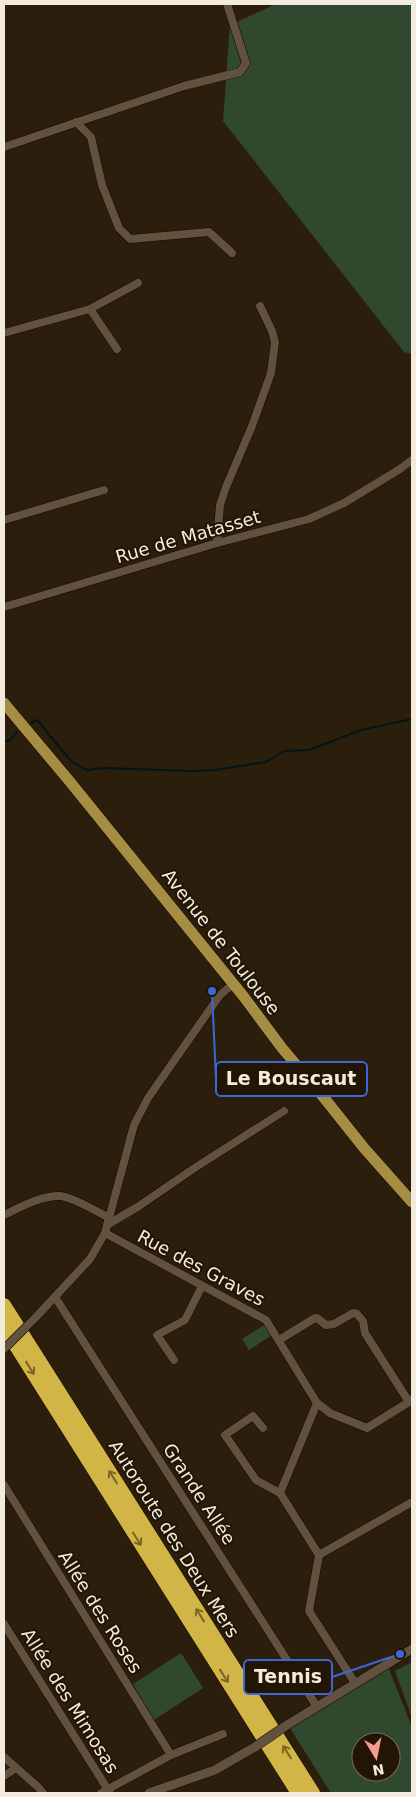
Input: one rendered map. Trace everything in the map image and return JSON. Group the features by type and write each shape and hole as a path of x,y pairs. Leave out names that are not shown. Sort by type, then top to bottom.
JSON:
{"highway":[{"name":"Autoroute des Deux Mers","path":"4,1305 313,1793"},
{"name":"Autoroute des Deux Mers","path":"4,1327 298,1793"}],"main road":[{"name":"Avenue de Toulouse","path":"4,703 233,984 282,1048 322,1094 364,1148 412,1202"}],"street":[{"path":"4,147 184,86 240,72 246,63 227,4"},
{"path":"76,122 91,137 102,185 119,228 130,239 209,232 232,253"},
{"path":"4,333 90,309 138,283"},
{"path":"217,544 220,505 252,426 270,373 275,342 260,306"},
{"path":"90,309 117,349"},
{"name":"Rue de Matasset","path":"4,607 309,519 344,503 412,460"},
{"path":"4,520 104,490"},
{"path":"4,1349 90,1259 105,1233 134,1125 148,1098 220,995 233,984"},
{"path":"108,1221 140,1206 193,1169 284,1111"},
{"path":"4,1215 38,1200 60,1196 85,1205 108,1221"},
{"name":"Rue des Graves","path":"105,1233 266,1320 317,1403"},
{"path":"174,1360 157,1335 185,1320 202,1286"},
{"name":"Grande Allée","path":"55,1297 317,1707"},
{"path":"278,1340 315,1318 326,1325 330,1325 353,1313 357,1314 363,1321 365,1333 411,1400 367,1428 330,1413 317,1403 280,1493"},
{"path":"263,1428 253,1416 225,1435 256,1480 280,1493 320,1555 309,1611 355,1683"},
{"name":"Allée des Roses","path":"4,1485 171,1756"},
{"path":"320,1555 412,1502"},
{"name":"Allée des Mimosas","path":"4,1624 106,1792"},
{"path":"149,1793 215,1770 412,1649"},
{"path":"106,1792 171,1756 223,1734"},
{"path":"4,1757 43,1793"},
{"path":"4,1776 16,1768"}],"green space":[{"path":"276,4 412,4 412,354 404,352 223,121 230,25"},
{"path":"266,1324 272,1335 249,1350 242,1339"},
{"path":"181,1653 203,1688 154,1720 133,1684"},
{"path":"412,1662 412,1718 395,1671"},
{"path":"387,1664 412,1727 412,1793 331,1793 288,1725"}],"waterway":[{"path":"31,723 37,720 71,761 87,770 105,768 191,771 215,770 266,762 284,751 309,750 361,730 412,719"},
{"path":"4,741 9,741 17,732"}],"place":[{"name":"Le Bouscaut","path":"212,991"},
{"name":"Tennis","path":"400,1654"}]}
